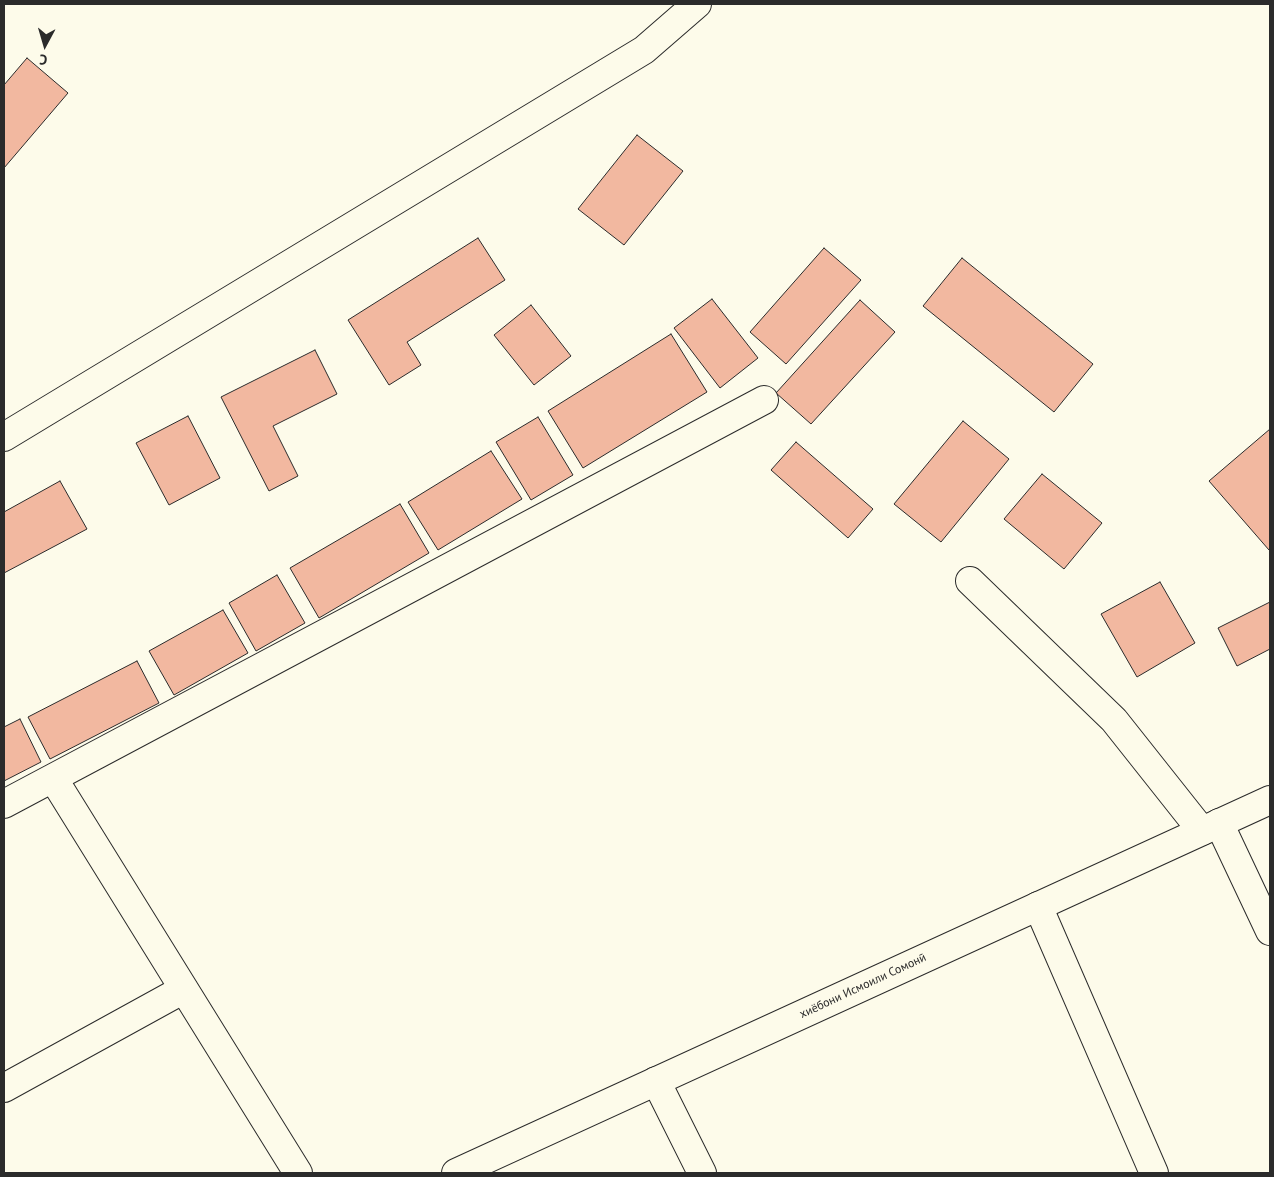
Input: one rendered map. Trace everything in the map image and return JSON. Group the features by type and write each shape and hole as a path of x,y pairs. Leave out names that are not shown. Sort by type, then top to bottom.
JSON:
{"street":[{"path":"4,437 644,50 697,4"},
{"path":"4,804 764,400"},
{"path":"970,581 1114,720 1211,827 1270,931"},
{"path":"53,778 298,1173"},
{"name":"хиёбони Исмоили Сомонӣ","path":"456,1173 1270,800"},
{"path":"1038,906 1154,1173"},
{"path":"4,1088 184,989"},
{"path":"656,1081 702,1173"}],"building":[{"path":"27,58 68,93 4,168 4,85"},
{"path":"637,135 683,171 624,245 578,209"},
{"path":"478,238 505,280 407,342 421,365 389,385 348,320"},
{"path":"824,248 861,280 786,364 750,332"},
{"path":"962,258 1093,364 1054,412 923,306"},
{"path":"712,299 758,358 720,388 674,328"},
{"path":"860,300 895,332 811,424 776,393"},
{"path":"531,305 571,356 534,385 494,335"},
{"path":"671,334 707,392 583,468 548,411"},
{"path":"315,350 337,394 273,426 298,476 269,491 221,397"},
{"path":"188,416 220,478 169,505 136,443"},
{"path":"538,417 573,475 531,500 496,442"},
{"path":"963,421 1009,459 941,542 894,504"},
{"path":"1270,429 1270,549 1269,550 1209,481"},
{"path":"796,442 873,509 848,538 771,470"},
{"path":"491,451 522,499 438,550 408,502"},
{"path":"1042,474 1102,523 1064,569 1004,519"},
{"path":"60,481 87,529 4,573 4,512"},
{"path":"400,504 429,553 319,618 290,568"},
{"path":"277,575 305,623 256,651 229,603"},
{"path":"1160,582 1195,643 1137,677 1101,614"},
{"path":"1270,602 1270,649 1237,666 1218,628"},
{"path":"223,610 248,653 174,695 149,651"},
{"path":"137,661 159,703 50,759 28,717"},
{"path":"20,719 41,762 4,781 4,727"}]}
